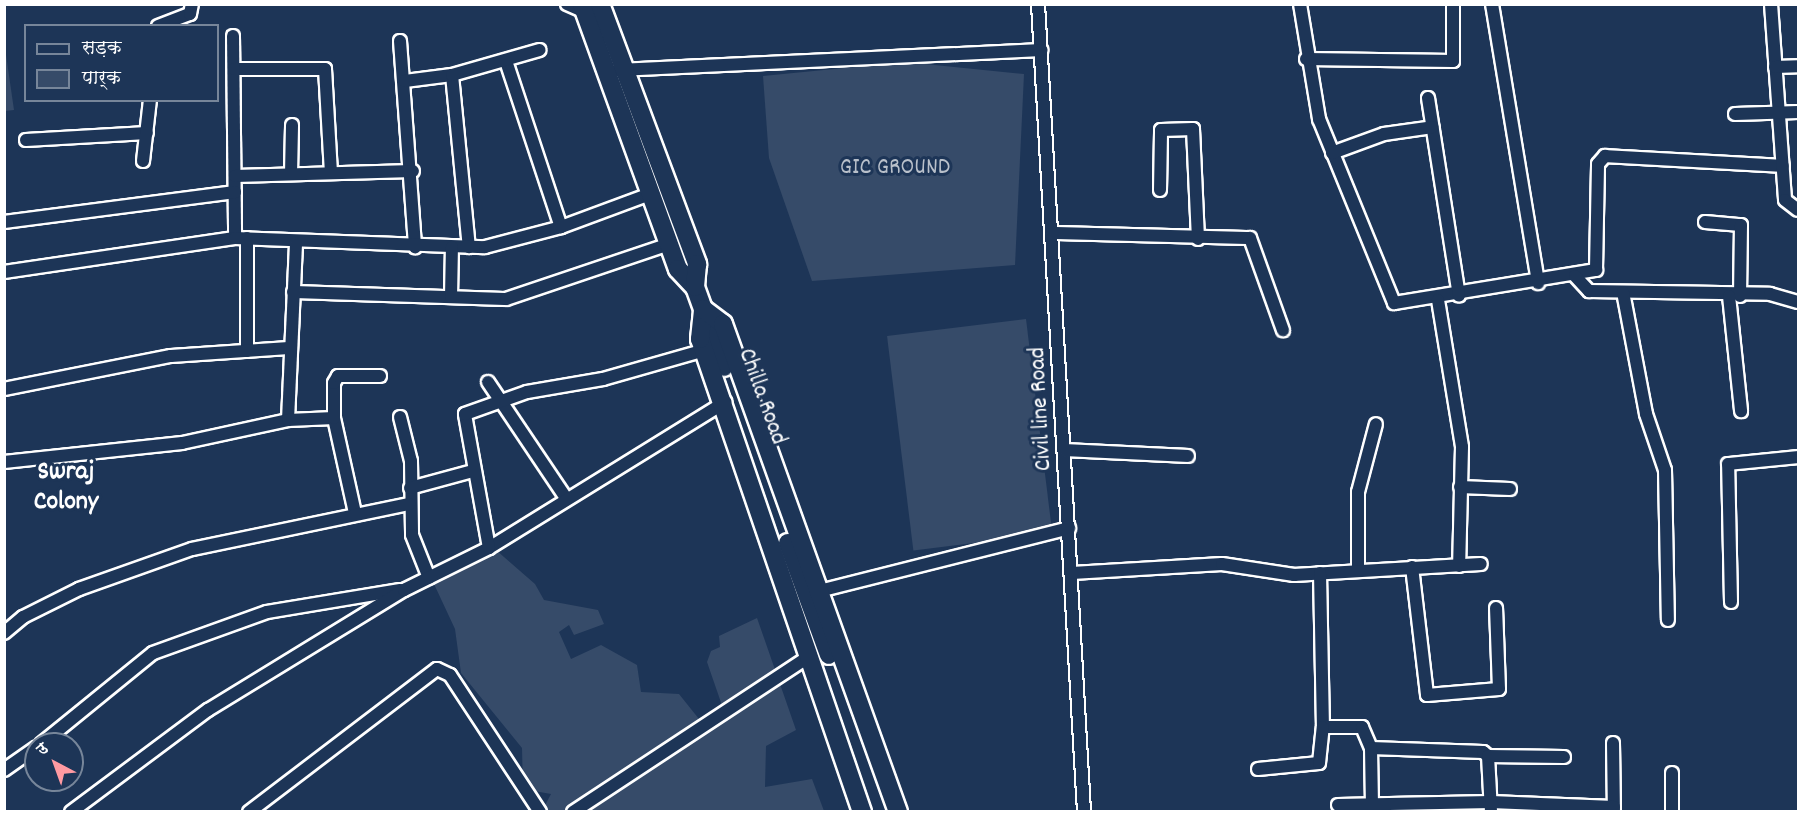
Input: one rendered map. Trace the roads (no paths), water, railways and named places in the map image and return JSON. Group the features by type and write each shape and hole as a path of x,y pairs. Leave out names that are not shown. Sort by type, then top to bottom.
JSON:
{"main road":[{"path":"589,7 697,264 695,287"},
{"name":"Chilla Road","path":"616,70 678,270 695,287 703,309 711,349 886,812"},
{"path":"703,309 723,324 898,812"},
{"path":"711,349 724,402 862,812"}],"street":[{"path":"163,24 190,14 192,4"},
{"path":"567,4 589,7"},
{"path":"1038,5 1049,4"},
{"path":"1300,4 1311,91 1332,153 1389,297 1403,305 1591,273 1599,265 1598,164 1605,156 1783,166"},
{"path":"1306,59 1454,61 1453,4"},
{"path":"1492,4 1538,283"},
{"path":"1771,4 1787,205 1798,210"},
{"name":"Civil line Road","path":"1038,5 1053,233 1084,812"},
{"path":"233,36 235,192 241,238 247,351"},
{"path":"400,41 413,171 415,247"},
{"path":"405,81 452,75 539,50"},
{"path":"616,70 1042,50"},
{"path":"506,61 561,227"},
{"path":"1775,67 1798,66"},
{"path":"234,69 325,69 331,173"},
{"path":"452,75 470,247"},
{"path":"1428,98 1459,296"},
{"path":"143,161 150,102"},
{"path":"1735,114 1798,112"},
{"path":"291,174 292,125"},
{"path":"1332,153 1384,134 1433,127"},
{"path":"1161,190 1161,129 1193,129 1198,239"},
{"path":"26,140 147,133"},
{"path":"235,176 413,171"},
{"path":"4,222 235,192"},
{"path":"4,272 241,238 296,243 470,247 561,227 653,194"},
{"path":"1706,222 1741,225 1735,296 1741,411"},
{"path":"1053,233 1198,239 1250,238 1283,330"},
{"path":"288,420 289,348 296,243"},
{"path":"292,292 506,299 669,244"},
{"path":"451,297 452,247"},
{"path":"1575,276 1589,291 1735,296 1770,294 1798,302"},
{"path":"1623,292 1646,414 1665,470 1668,621"},
{"path":"1438,300 1459,424 1459,566"},
{"path":"4,389 132,362 289,348"},
{"path":"489,548 462,418 500,403 711,349"},
{"path":"355,513 334,418 335,379 380,376"},
{"path":"488,382 566,498"},
{"path":"71,812 208,710 404,590 489,548 566,498 724,402"},
{"path":"400,417 411,460 409,504 412,535 429,578"},
{"path":"4,462 192,442 288,420 334,418"},
{"path":"1358,570 1358,492 1376,424"},
{"path":"1065,450 1188,456"},
{"path":"1731,602 1728,464 1798,457"},
{"path":"410,488 473,471"},
{"path":"1460,487 1510,489"},
{"path":"4,633 23,617 79,589 192,549 355,513 409,504"},
{"path":"819,591 1069,528"},
{"path":"1072,573 1222,564 1294,575 1481,564"},
{"path":"1412,567 1427,695 1499,689 1496,609"},
{"path":"1257,769 1319,763 1323,727 1320,573"},
{"path":"55,732 118,676 153,653 267,612 404,590"},
{"path":"573,812 810,656"},
{"path":"249,812 438,669 450,675 540,812"},
{"path":"1323,727 1362,727 1371,748 1372,804"},
{"path":"1338,806 1372,804 1614,809 1614,743"},
{"path":"1371,748 1488,756 1564,757"},
{"path":"4,770 24,756"},
{"path":"1488,756 1491,807"},
{"path":"1672,773 1672,812"}],"district":[{"name":"Swraj Colony","path":"66,488"}],"park label":[{"name":"GIC GROUND","path":"895,169"}]}
